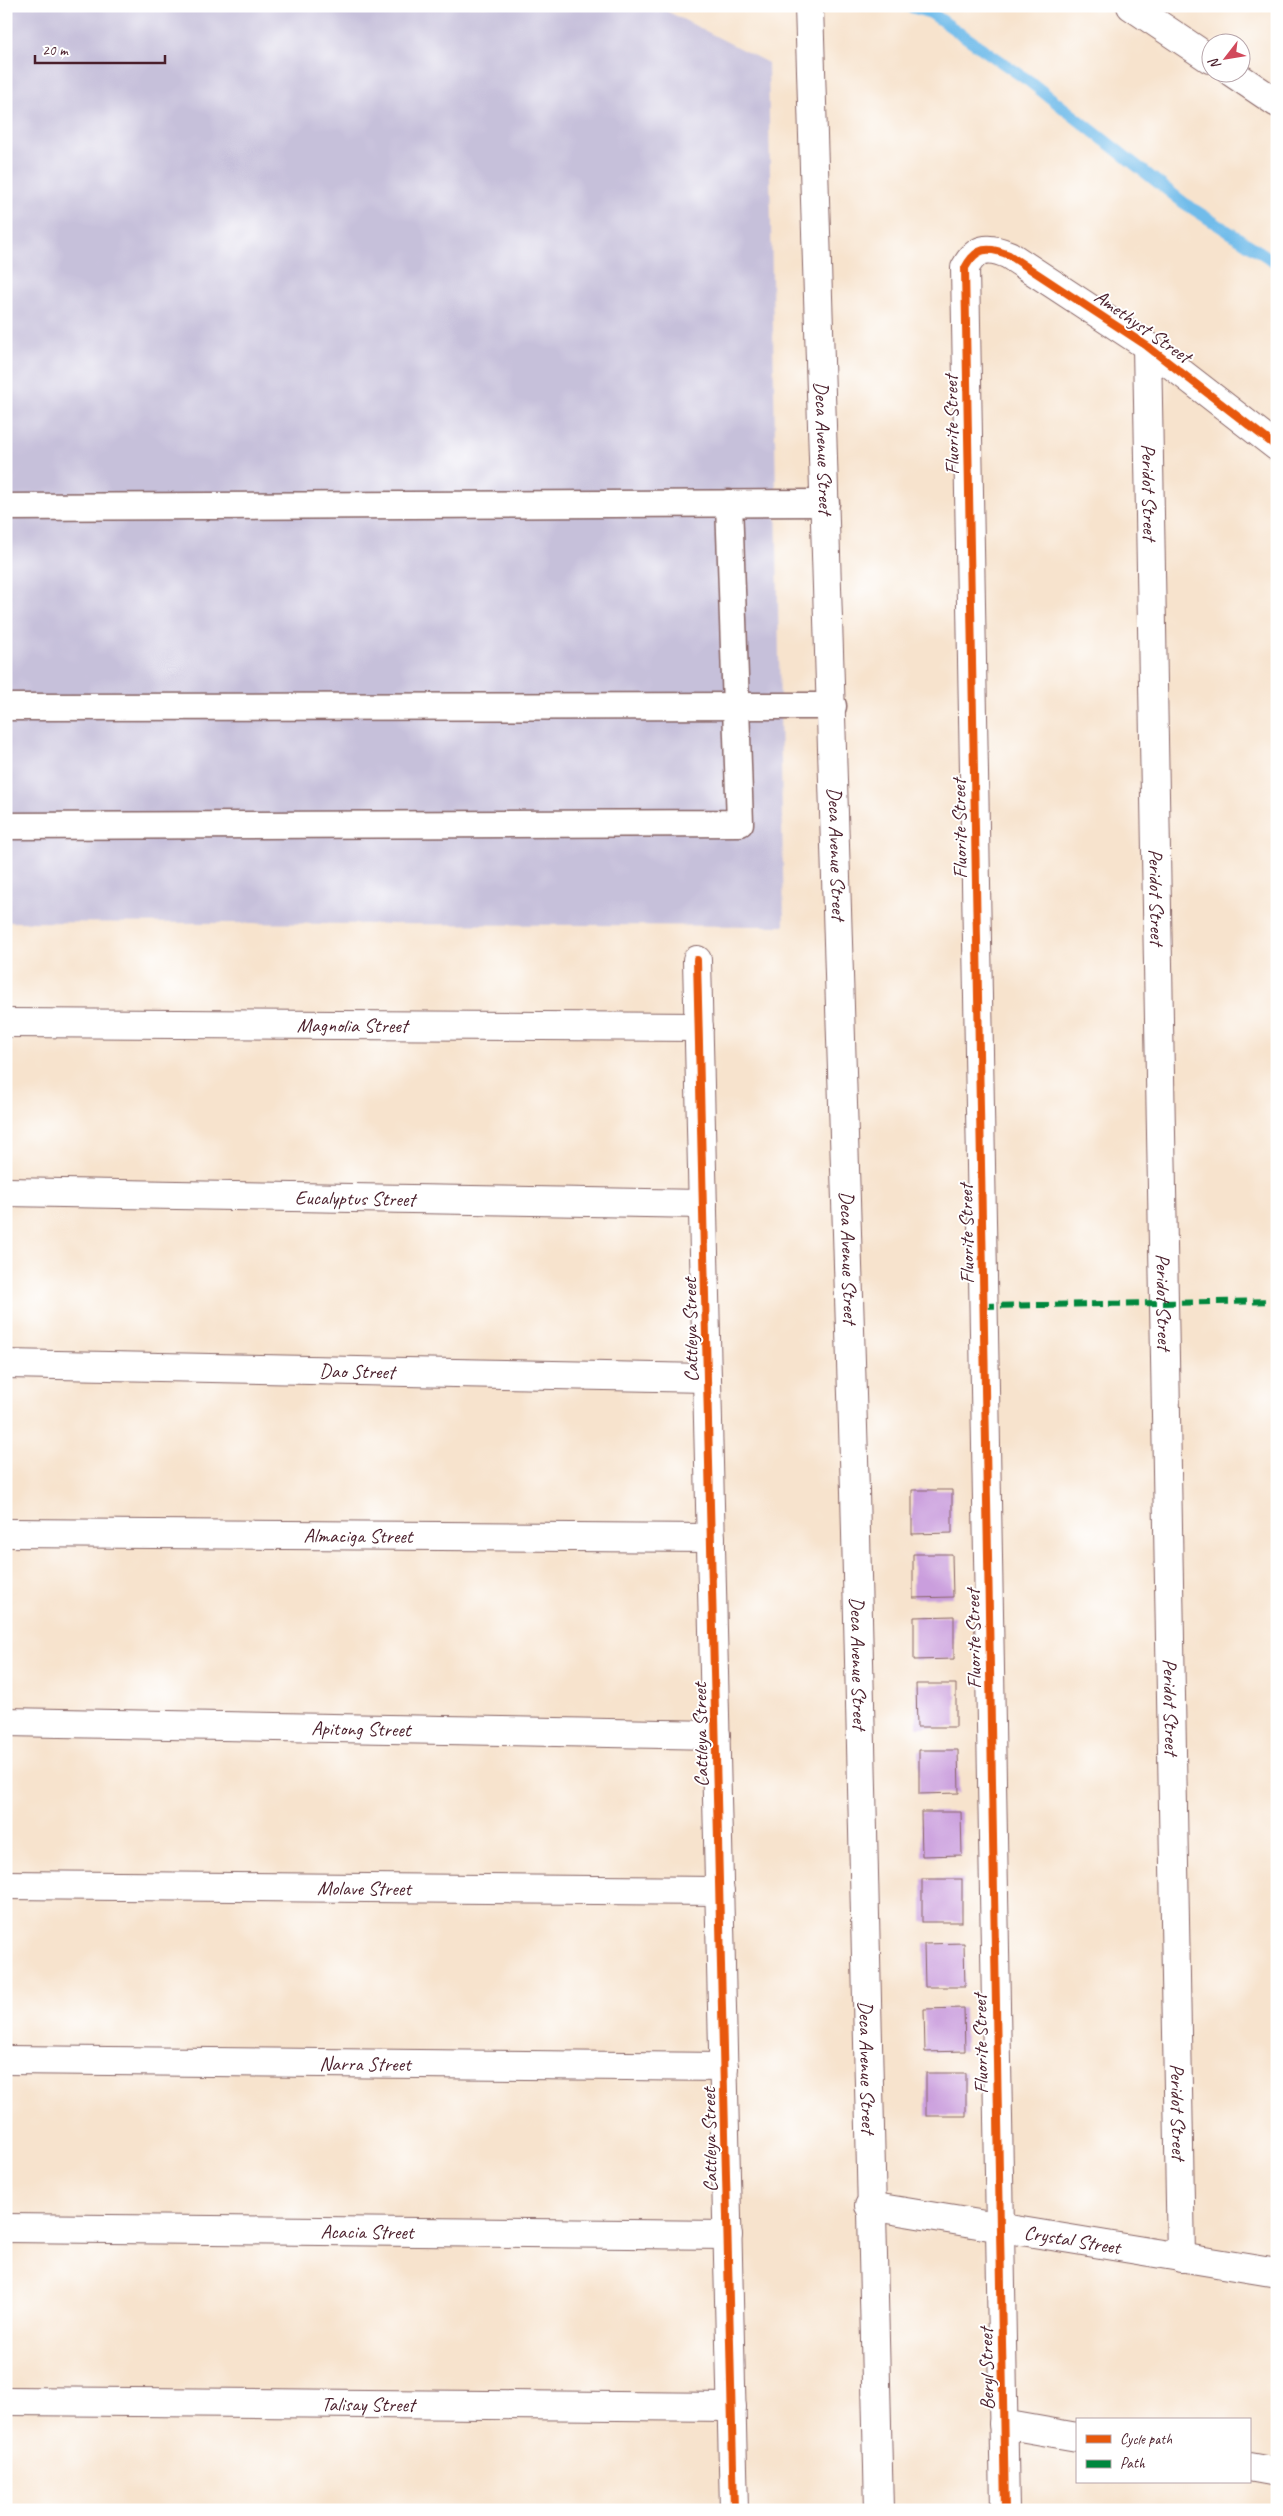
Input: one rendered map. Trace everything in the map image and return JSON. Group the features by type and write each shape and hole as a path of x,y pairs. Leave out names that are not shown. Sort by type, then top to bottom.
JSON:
{"street":[{"name":"Deca Avenue Street","path":"809,6 833,706 855,1488 869,2206 879,2510"},
{"path":"1131,6 1200,52"},
{"path":"1246,82 1277,103"},
{"name":"Amethyst Street","path":"983,250 997,250 1009,255 1147,346 1277,447"},
{"name":"Fluorite Street","path":"983,250 972,256 965,268 1000,2227"},
{"name":"Peridot Street","path":"1147,346 1181,2258"},
{"name":"Cattleya Street","path":"697,960 734,2510"},
{"name":"Magnolia Street","path":"6,1023 699,1027"},
{"name":"Eucalyptus Street","path":"6,1192 703,1204"},
{"name":"Dao Street","path":"6,1364 707,1378"},
{"name":"Almaciga Street","path":"6,1533 711,1538"},
{"name":"Apitong Street","path":"6,1722 716,1735"},
{"name":"Molave Street","path":"6,1885 720,1891"},
{"name":"Narra Street","path":"6,2060 724,2067"},
{"name":"Crystal Street","path":"869,2206 1277,2273"},
{"name":"Beryl Street","path":"1000,2227 1005,2510"},
{"name":"Acacia Street","path":"6,2228 728,2235"},
{"name":"Talisay Street","path":"6,2401 732,2407"},
{"path":"1003,2424 1076,2437"},
{"path":"1250,2467 1277,2472"}],"lane":[{"path":"6,826 740,823 729,503"},
{"path":"6,507 826,503"},
{"path":"6,707 833,706"}],"shaded area":[{"path":"6,6 657,6 768,63 784,926 6,922"}],"building":[{"path":"912,1490 952,1490 952,1533 912,1534"},
{"path":"913,1554 952,1554 953,1597 913,1598"},
{"path":"954,1616 954,1659 914,1660 914,1617"},
{"path":"916,1684 956,1684 956,1727 917,1727"},
{"path":"919,1750 958,1750 959,1793 919,1794"},
{"path":"921,1812 961,1812 962,1855 922,1856"},
{"path":"922,1879 962,1879 962,1922 922,1922"},
{"path":"964,1943 965,1987 925,1987 924,1944"},
{"path":"964,2008 965,2051 925,2052 924,2009"},
{"path":"926,2073 966,2073 966,2116 926,2116"}],"waterway":[{"path":"908,6 931,13 1029,81 1184,203 1277,263"}],"marked path":[{"path":"983,1306 1277,1301"}],"cycle path":[{"path":"1005,2510 965,268 969,261 978,252 983,250 995,250 1009,255 1147,346 1277,447"},
{"path":"697,960 734,2510"}]}
